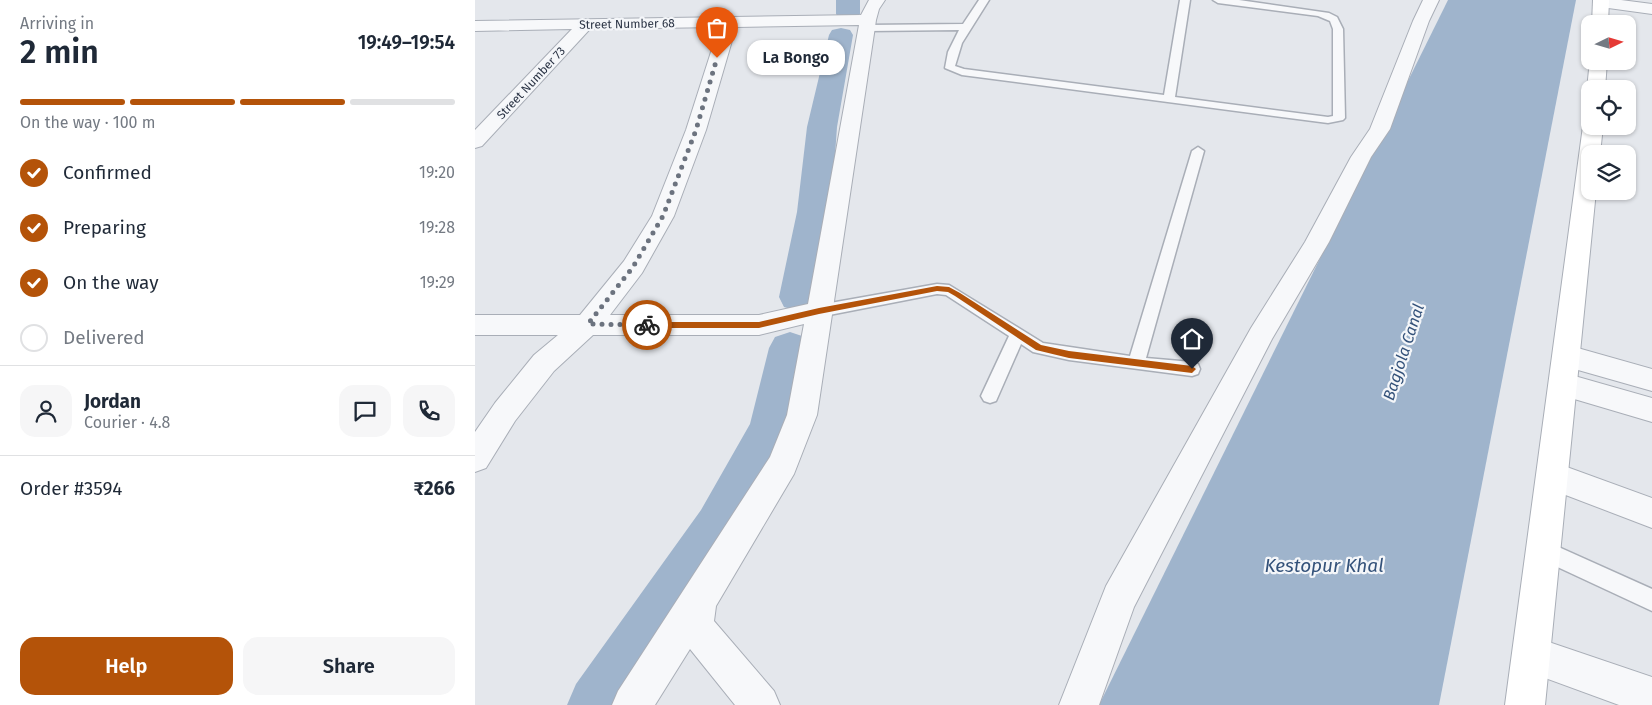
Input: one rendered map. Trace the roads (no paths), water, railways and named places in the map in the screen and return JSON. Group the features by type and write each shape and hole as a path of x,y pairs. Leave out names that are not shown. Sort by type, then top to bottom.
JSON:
{"street":[{"path":"1079,705 1119,598 1261,335 1317,242 1361,157 1380,129 1431,0"},
{"path":"1600,15 1601,1 1652,10"},
{"path":"632,705 783,464 794,438 801,415 871,11"},
{"name":"Street Number 68","path":"475,26 729,22 871,11"},
{"path":"475,458 505,412 544,363 588,324 633,267 663,216 696,130 729,22"},
{"name":"Street Number 73","path":"475,142 586,24"},
{"path":"1525,705 1566,370 1592,135"},
{"path":"475,325 759,325 819,311"},
{"path":"1566,370 1652,380"},
{"path":"1566,370 1652,410"},
{"path":"1553,476 1652,513"},
{"path":"699,600 695,616 698,630 761,705"},
{"path":"1531,654 1615,694 1652,697"}],"lane":[{"path":"984,0 965,27 949,60 950,68 962,72 1169,100 1328,120 1339,118 1338,29 1335,20 1329,15 1319,13 1218,0"},
{"path":"1169,100 1185,0"},
{"path":"871,11 965,27"},
{"path":"1136,363 1198,151"},
{"path":"819,311 937,289 949,290 1039,348 1069,354 1192,369"},
{"path":"990,396 1017,334"},
{"path":"1543,550 1652,600"}],"water":[{"name":"Kestopur Khal","path":"1448,0 1576,0 1439,705 1099,705"}],"waterway":[{"path":"848,0 848,14"},
{"path":"798,297 814,212 822,127 841,35"},
{"path":"597,705 719,527 772,427 790,348"}],"place":[{"name":"La Bongo","path":"717,58"}],"water label":[{"name":"Bagjola Canal","path":"1403,352"}]}
